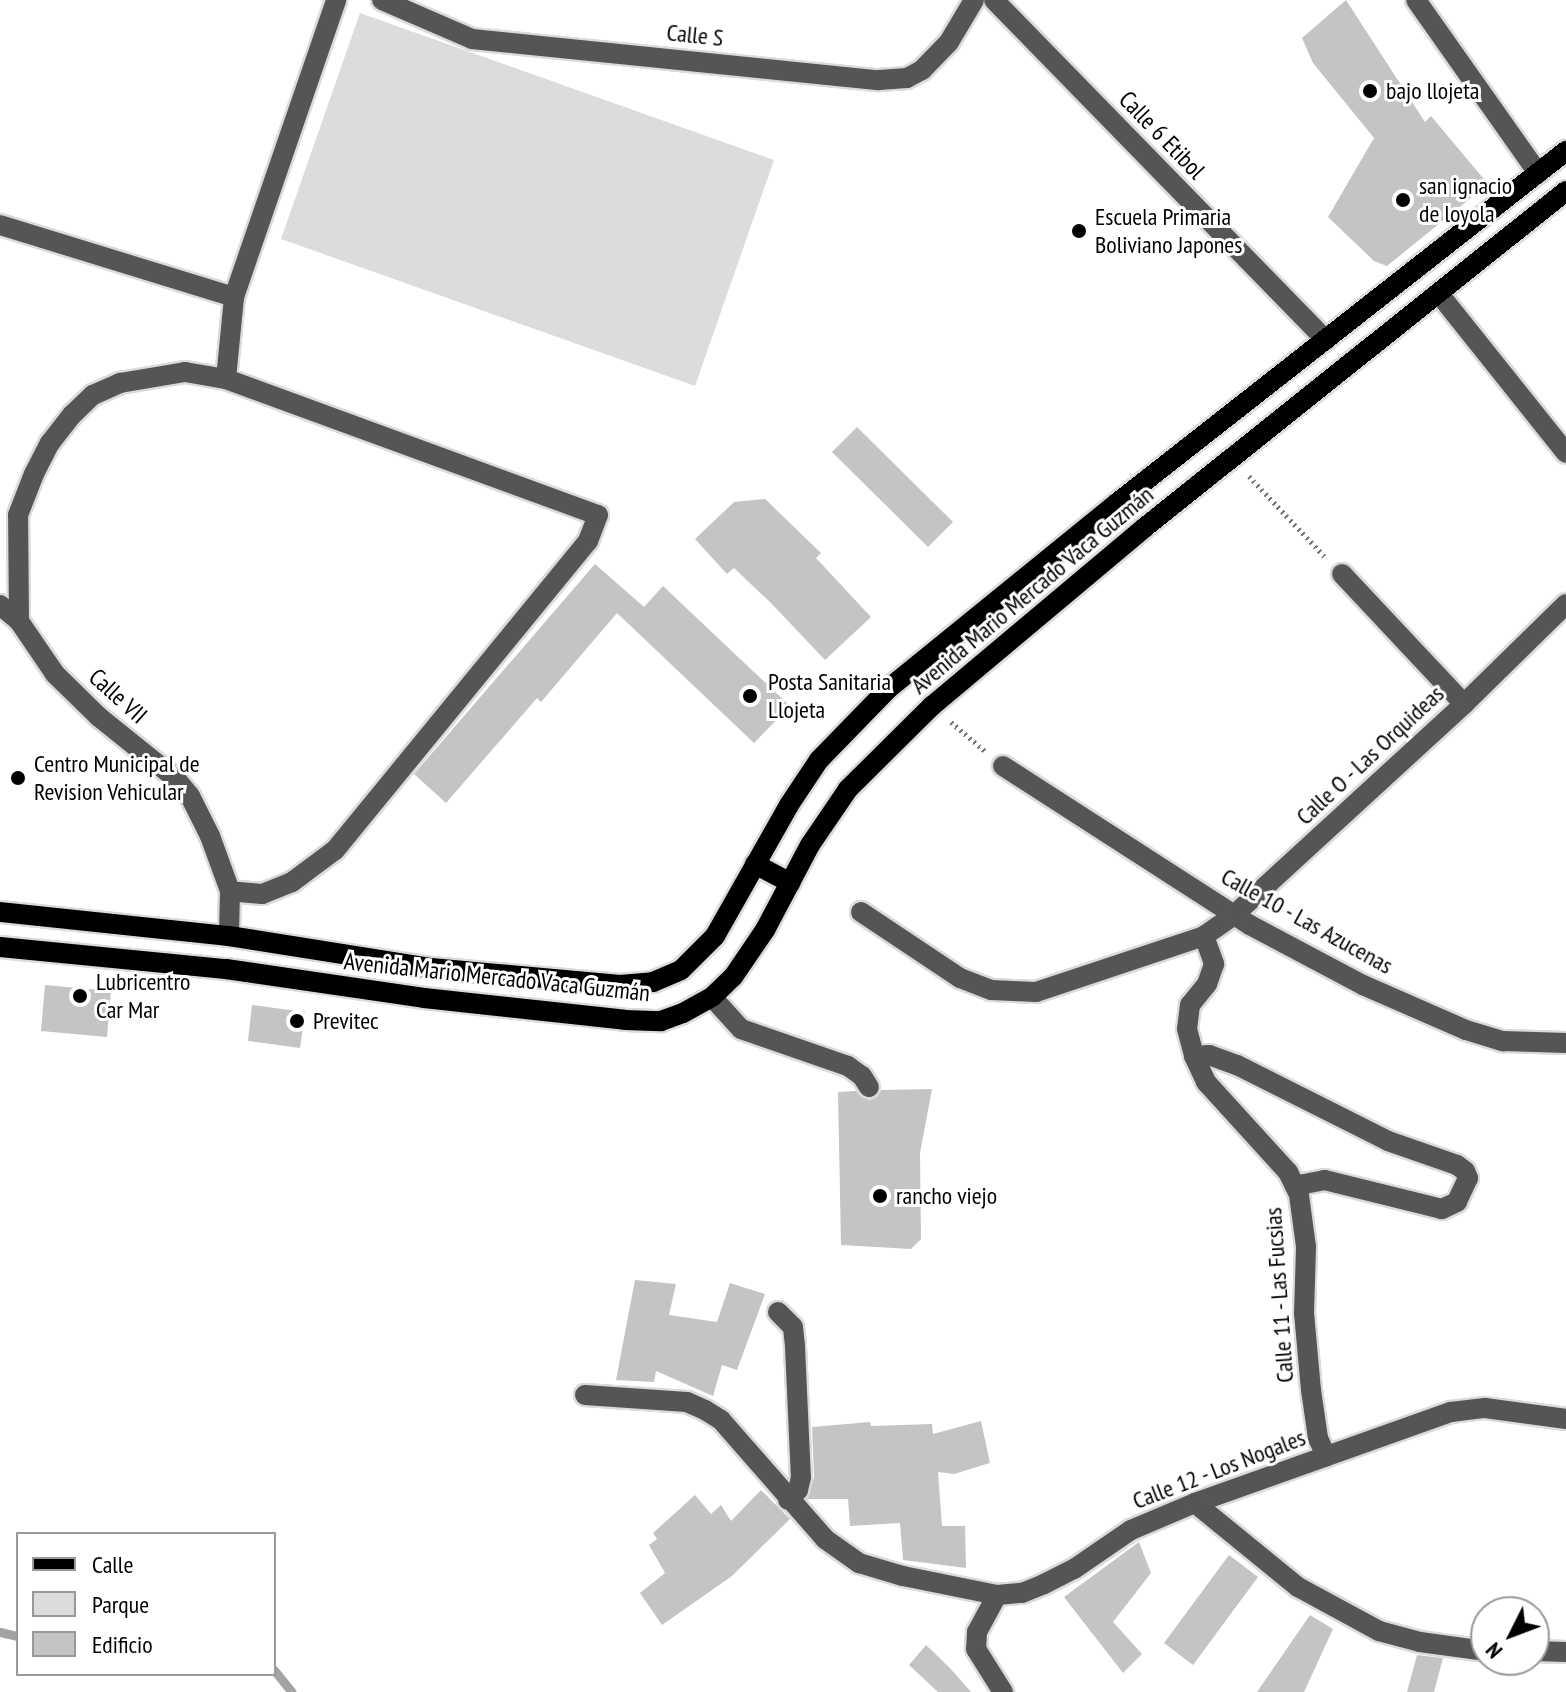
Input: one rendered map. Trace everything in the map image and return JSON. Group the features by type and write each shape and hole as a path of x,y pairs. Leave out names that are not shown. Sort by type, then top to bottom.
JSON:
{"main road":[{"name":"Avenida Mario Mercado Vaca Guzmán","path":"0,912 229,936 431,968 620,985 653,982 681,970 715,936 819,760 888,689 1566,151"},
{"path":"1538,173 1562,195"},
{"name":"Avenida Mario Mercado Vaca Guzmán","path":"0,947 226,969 424,998 625,1020 661,1021 712,997 733,977 765,930 810,845 848,789 932,706 1015,634 1562,195"},
{"path":"1418,270 1440,295"},
{"path":"1326,340 1347,366"},
{"path":"990,606 1015,634"},
{"path":"755,864 790,883"},
{"path":"226,969 229,936"}],"street":[{"path":"226,379 234,297 336,0"},
{"name":"Calle S","path":"382,0 472,39 879,80 907,78 922,70 949,42 974,0"},
{"name":"Calle 6 Etibol","path":"994,0 1326,340"},
{"path":"1416,0 1538,173"},
{"path":"0,225 234,297"},
{"path":"1440,295 1566,453"},
{"path":"19,621 18,515 50,443 93,395 120,383 185,372 226,379 598,515 588,541 335,850 282,886 262,894 230,891"},
{"path":"1342,574 1464,704"},
{"name":"Calle O - Las Orquideas","path":"861,912 960,978 991,990 1036,992 1204,936 1235,914 1464,704 1566,604"},
{"name":"Calle VII","path":"0,605 19,621 55,674 99,717 175,778 190,796 210,836 230,891 229,936"},
{"name":"Calle 10 - Las Azucenas","path":"1003,766 1235,914 1363,985 1466,1030 1503,1041 1566,1043"},
{"name":"Calle 11 - Las Fucsias","path":"1204,936 1214,964 1207,984 1190,1005 1187,1029 1194,1056 1206,1082 1288,1172 1295,1186 1304,1218 1304,1313 1311,1390 1318,1438 1326,1456"},
{"path":"712,997 741,1029 848,1066 862,1076 869,1087"},
{"path":"1194,1056 1209,1055 1237,1065 1388,1141 1457,1165 1468,1178 1457,1202 1442,1209 1325,1180 1295,1186"},
{"path":"778,1312 793,1327 795,1347 801,1477 798,1490 788,1500"},
{"name":"Calle 12 - Los Nogales","path":"585,1395 687,1402 705,1410 721,1420 825,1539 859,1563 903,1576 997,1595 1022,1593 1044,1584 1074,1569 1131,1530 1195,1503 1451,1412 1485,1408 1566,1419"},
{"path":"1195,1503 1298,1587 1379,1631 1420,1642 1470,1649"},
{"path":"997,1595 977,1632 976,1649 1003,1692"}],"path":[{"path":"1232,458 1342,574"},
{"path":"932,706 1003,766"}],"green space":[{"path":"360,13 774,160 695,386 281,239"}],"building":[{"name":"san ignacio de loyola","path":"1346,0 1425,122 1431,116 1488,184 1387,266 1374,261 1328,217 1374,138 1313,63 1302,38"},
{"path":"857,427 953,522 928,547 832,452"},
{"path":"765,499 821,553 816,558 871,617 825,660 734,568 727,574 695,539 734,502"},
{"path":"595,564 644,607 663,586 790,706 754,743 617,613 541,702 537,698 446,803 414,774"},
{"path":"45,985 111,991 107,1037 41,1031"},
{"path":"252,1005 305,1012 300,1048 248,1041"},
{"name":"rancho viejo","path":"932,1089 920,1153 921,1239 911,1249 841,1245 838,1092 856,1091 869,1100 877,1097 881,1090"},
{"path":"635,1280 676,1284 669,1315 717,1322 730,1283 765,1294 737,1370 722,1365 713,1396 656,1371 654,1382 616,1380"},
{"path":"981,1421 990,1463 954,1474 938,1472 942,1526 965,1526 966,1568 903,1560 900,1523 850,1526 848,1499 807,1499 814,1477 812,1427 870,1422 871,1426 932,1424 933,1434"},
{"path":"761,1490 790,1519 732,1576 662,1625 640,1593 665,1573 649,1545 657,1539 653,1533 695,1495 711,1514 721,1505 731,1521"},
{"path":"1139,1542 1151,1573 1113,1622 1142,1654 1123,1673 1064,1597"},
{"path":"1229,1555 1258,1577 1193,1665 1164,1643"},
{"path":"1310,1615 1333,1629 1304,1692 1257,1692"},
{"path":"926,1645 971,1692 938,1692 909,1665"},
{"path":"1417,1655 1443,1658 1434,1692 1407,1692"}],"waterway":[{"path":"0,1632 16,1636"},
{"path":"276,1672 292,1692"}],"place":[{"name":"bajo llojeta","path":"1370,91"},
{"name":"san ignacio de loyola","path":"1403,200"},
{"name":"Escuela Primaria Boliviano Japones","path":"1079,231"},
{"name":"Posta Sanitaria Llojeta","path":"750,696"},
{"name":"Centro Municipal de Revision Vehicular","path":"18,778"},
{"name":"Lubricentro Car Mar","path":"80,996"},
{"name":"Previtec","path":"297,1021"},
{"name":"rancho viejo","path":"880,1196"}]}
